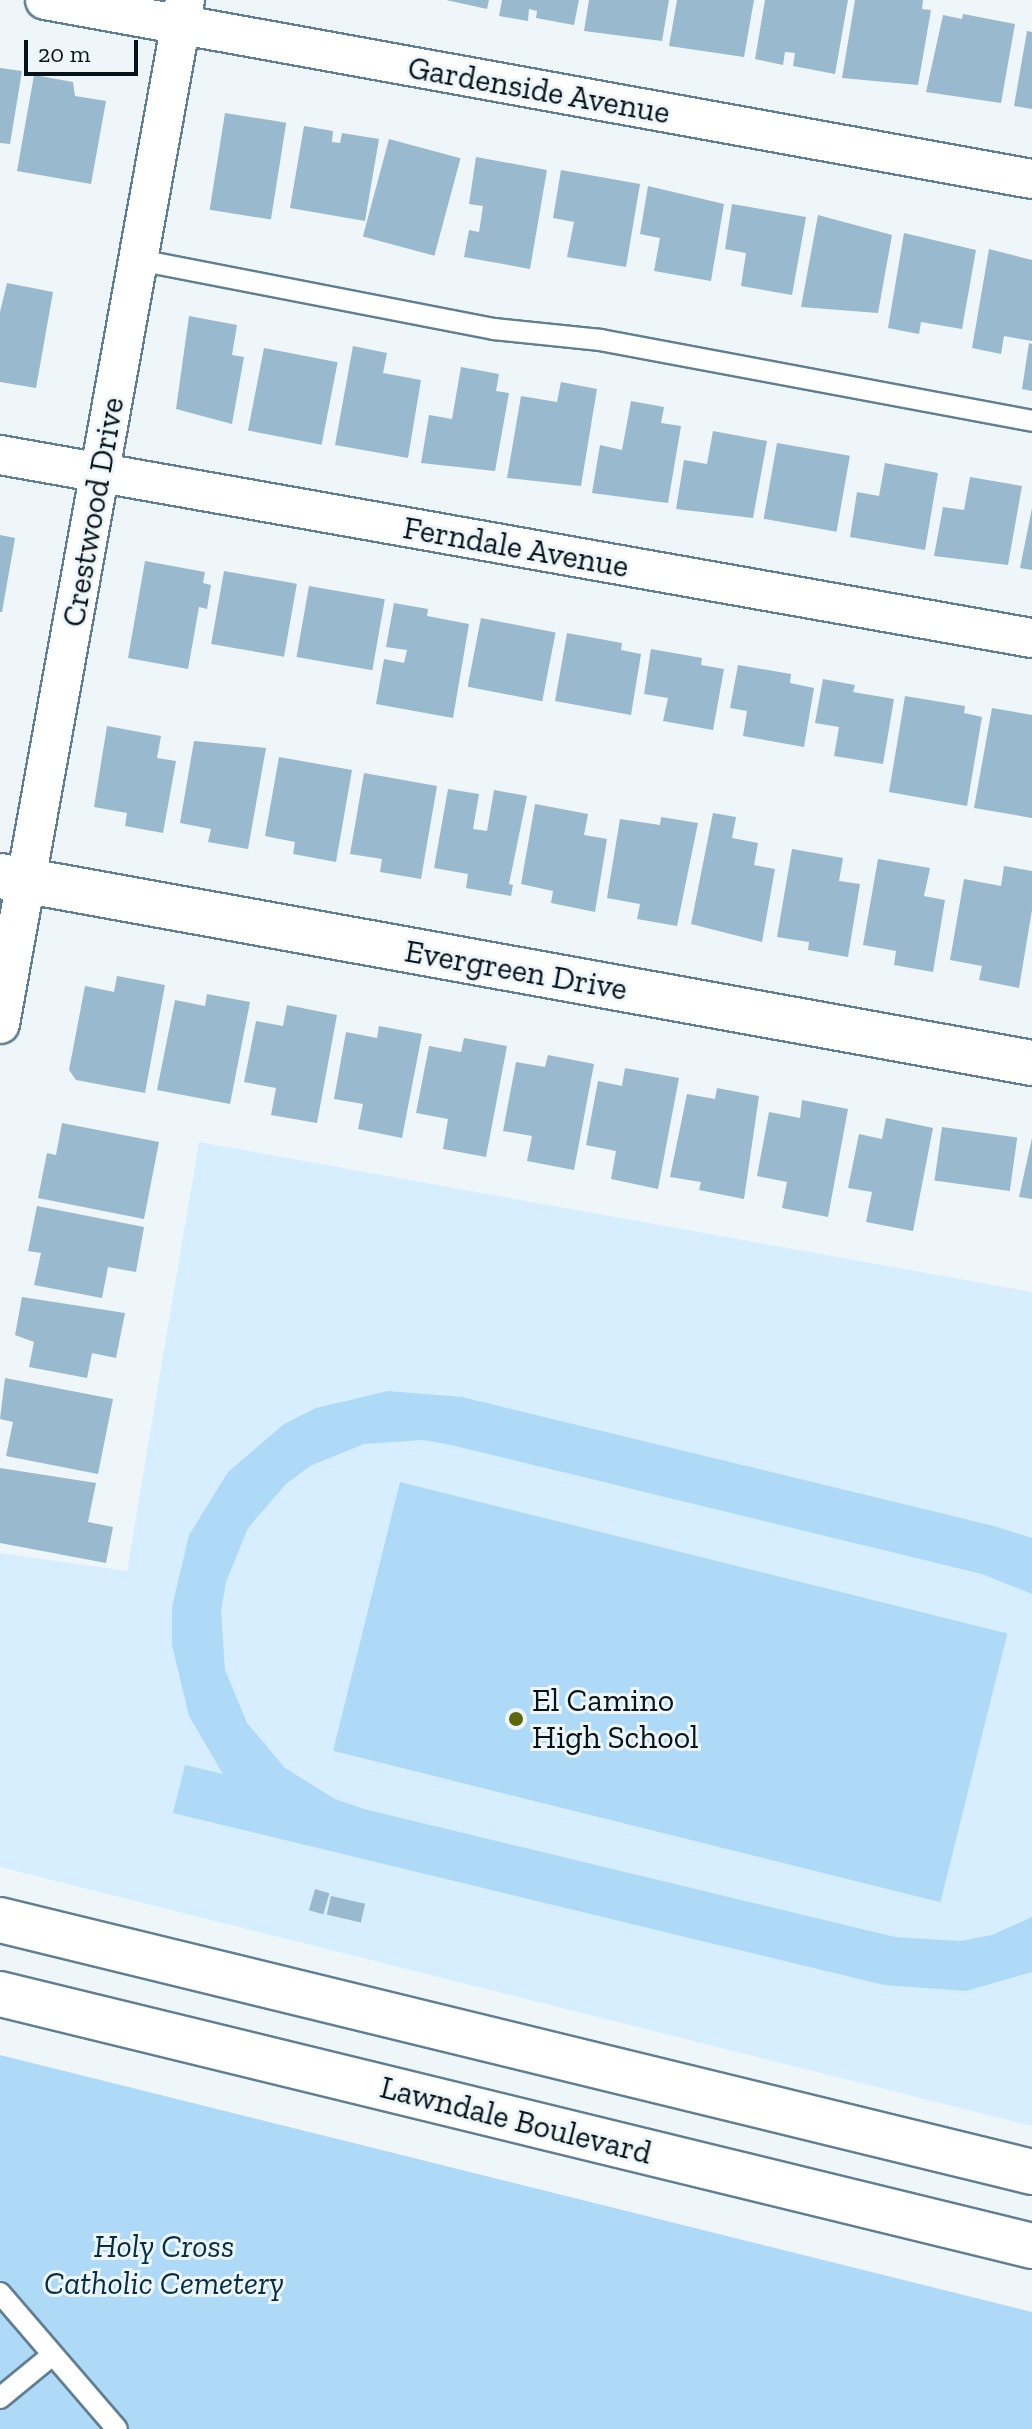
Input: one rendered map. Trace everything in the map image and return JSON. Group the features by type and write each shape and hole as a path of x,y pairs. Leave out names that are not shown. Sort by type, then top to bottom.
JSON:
{"street":[{"name":"Gardenside Avenue","path":"45,0 184,13 1032,179"},
{"name":"Crestwood Drive","path":"0,1024 14,879 100,473 184,13"},
{"name":"Ferndale Avenue","path":"0,455 1032,638"},
{"name":"Evergreen Drive","path":"14,879 1032,1063"},
{"path":"0,1920 1032,2172"},
{"name":"Lawndale Boulevard","path":"0,1994 1032,2246"}],"lane":[{"path":"139,260 494,329 600,340 1032,421"},
{"path":"0,2293 50,2357 117,2429"},
{"path":"0,2398 50,2357"}],"shaded area":[{"name":"El Camino High School","path":"199,1142 1032,1292 1032,2126 0,1867 0,1553 127,1571"}],"green space":[{"path":"388,1391 462,1397 994,1526 1032,1538 1032,1594 982,1574 451,1445 423,1440 364,1444 310,1466 286,1484 248,1528 226,1582 221,1611 225,1670 247,1723 285,1768 335,1799 364,1809 895,1937 960,1941 992,1935 1032,1917 1032,1972 966,1991 884,1985 173,1813 185,1765 223,1774 189,1716 172,1645 172,1607 189,1535 228,1472 284,1424 316,1408"},
{"path":"400,1482 1007,1633 940,1902 333,1751"},
{"name":"Holy Cross Catholic Cemetery","path":"0,2055 1032,2312 1032,2429 0,2429"}],"building":[{"path":"446,0 489,0 487,9"},
{"path":"502,0 579,0 574,25 536,18 537,11 529,9 528,21 499,16"},
{"path":"589,0 669,0 662,41 584,31"},
{"path":"677,0 754,0 744,57 669,46"},
{"path":"765,0 848,0 835,74 793,66 795,53 785,52 783,65 755,59"},
{"path":"855,0 923,0 922,9 931,10 918,85 842,78"},
{"path":"963,14 1015,24 1001,103 926,92 943,15 962,19"},
{"path":"1027,31 1032,32 1032,109 1014,106"},
{"path":"0,68 22,71 10,144 0,143"},
{"path":"34,75 73,82 75,96 106,101 91,184 17,171"},
{"path":"225,113 286,123 271,219 210,210"},
{"path":"304,126 333,131 332,142 340,143 342,133 379,139 365,221 290,208"},
{"path":"389,139 460,158 434,256 363,237"},
{"path":"476,157 547,170 530,269 464,257 469,230 479,232 483,206 469,204"},
{"path":"561,170 640,184 626,267 567,257 574,222 553,218"},
{"path":"648,186 724,204 711,281 654,271 660,238 640,234"},
{"path":"732,204 806,217 792,295 741,286 746,253 725,249"},
{"path":"818,215 892,235 878,313 801,307"},
{"path":"904,233 976,250 962,329 921,322 919,334 888,328"},
{"path":"989,249 1032,260 1032,341 1004,336 1001,354 972,348"},
{"path":"7,283 53,292 36,388 0,382 0,312"},
{"path":"189,316 237,325 232,355 244,357 232,424 176,409"},
{"path":"1029,343 1032,344 1032,391 1022,389"},
{"path":"353,346 387,353 383,373 421,380 408,458 335,445"},
{"path":"264,348 338,362 322,445 248,430"},
{"path":"461,367 499,374 496,391 509,393 495,471 421,463 429,415 452,419"},
{"path":"561,382 597,389 581,486 507,478 521,396 557,402"},
{"path":"631,401 664,407 661,423 681,426 668,503 592,493 600,445 622,450"},
{"path":"713,431 767,441 753,518 676,509 684,460 707,464"},
{"path":"777,443 850,456 837,532 764,519"},
{"path":"885,463 938,473 925,550 850,537 857,492 879,496"},
{"path":"970,477 1022,486 1008,565 934,556 943,507 964,510"},
{"path":"1032,508 1032,570 1020,568"},
{"path":"0,535 15,538 2,612 0,612"},
{"path":"145,561 205,572 203,583 211,585 207,609 199,607 188,669 128,658"},
{"path":"224,571 297,584 284,657 211,644"},
{"path":"309,586 385,599 372,670 296,657"},
{"path":"394,603 428,609 427,616 469,624 453,718 376,704 384,659 404,663 407,650 386,647"},
{"path":"481,618 556,633 542,701 468,687"},
{"path":"567,633 622,643 621,650 641,654 631,715 555,701"},
{"path":"651,649 702,658 701,665 724,669 713,730 663,721 668,698 644,694"},
{"path":"738,665 791,674 790,683 814,688 804,747 743,736 747,711 730,708"},
{"path":"823,679 855,685 853,692 894,699 883,764 834,756 839,727 815,723"},
{"path":"905,696 965,706 964,713 982,717 967,806 889,792"},
{"path":"992,708 1032,715 1032,818 974,808"},
{"path":"107,726 161,736 157,758 176,761 163,833 125,826 127,813 94,807"},
{"path":"194,741 266,748 248,849 208,842 211,829 180,823"},
{"path":"279,757 352,770 336,862 293,854 295,842 265,836"},
{"path":"364,773 437,786 421,879 380,872 382,859 350,854"},
{"path":"448,789 479,794 473,829 487,831 494,790 527,796 509,884 513,885 511,896 466,888 468,874 434,868"},
{"path":"535,804 588,814 584,835 607,839 595,912 551,903 553,891 521,884"},
{"path":"713,813 736,817 732,838 758,843 754,865 775,869 762,942 691,924"},
{"path":"661,817 698,823 677,926 637,919 640,904 607,898 620,819 660,825"},
{"path":"792,849 843,858 839,881 860,884 848,957 808,950 809,942 777,937"},
{"path":"878,859 930,868 924,896 945,900 933,972 894,965 896,951 863,945"},
{"path":"1004,866 1032,871 1032,910 1019,988 979,980 982,966 950,960 964,879 1001,886"},
{"path":"117,976 165,985 145,1093 76,1080 69,1070 85,986 114,992"},
{"path":"207,994 250,1002 230,1104 157,1090 175,1000 205,1006"},
{"path":"287,1005 337,1015 317,1123 271,1115 276,1088 244,1082 256,1021 283,1026"},
{"path":"379,1026 422,1034 402,1138 358,1129 363,1104 334,1099 346,1032 377,1038"},
{"path":"464,1038 507,1046 486,1157 443,1149 448,1119 416,1113 429,1046 461,1052"},
{"path":"548,1055 594,1064 574,1170 527,1161 532,1136 503,1131 516,1062 545,1067"},
{"path":"625,1068 679,1078 658,1189 611,1179 616,1151 586,1145 598,1081 622,1086"},
{"path":"717,1088 759,1096 744,1199 699,1190 701,1182 670,1177 687,1094 715,1099"},
{"path":"802,1100 848,1109 828,1217 782,1208 787,1182 757,1176 769,1112 800,1118"},
{"path":"886,1118 933,1128 913,1231 866,1222 872,1192 848,1188 859,1134 882,1139"},
{"path":"62,1123 159,1142 144,1219 38,1198 47,1153 56,1155"},
{"path":"942,1127 1017,1138 1010,1191 934,1180"},
{"path":"1032,1138 1032,1199 1019,1197"},
{"path":"37,1206 144,1227 136,1272 108,1267 102,1298 34,1285 41,1253 28,1251"},
{"path":"22,1297 125,1313 116,1358 92,1353 87,1378 29,1367 34,1342 15,1335"},
{"path":"5,1378 113,1399 98,1474 6,1456 13,1422 0,1419"},
{"path":"0,1468 96,1483 88,1522 113,1527 106,1563 0,1543"},
{"path":"315,1889 329,1893 323,1914 309,1910"},
{"path":"331,1896 365,1904 361,1922 327,1915"}],"place":[{"name":"El Camino High School","path":"516,1719"}]}
